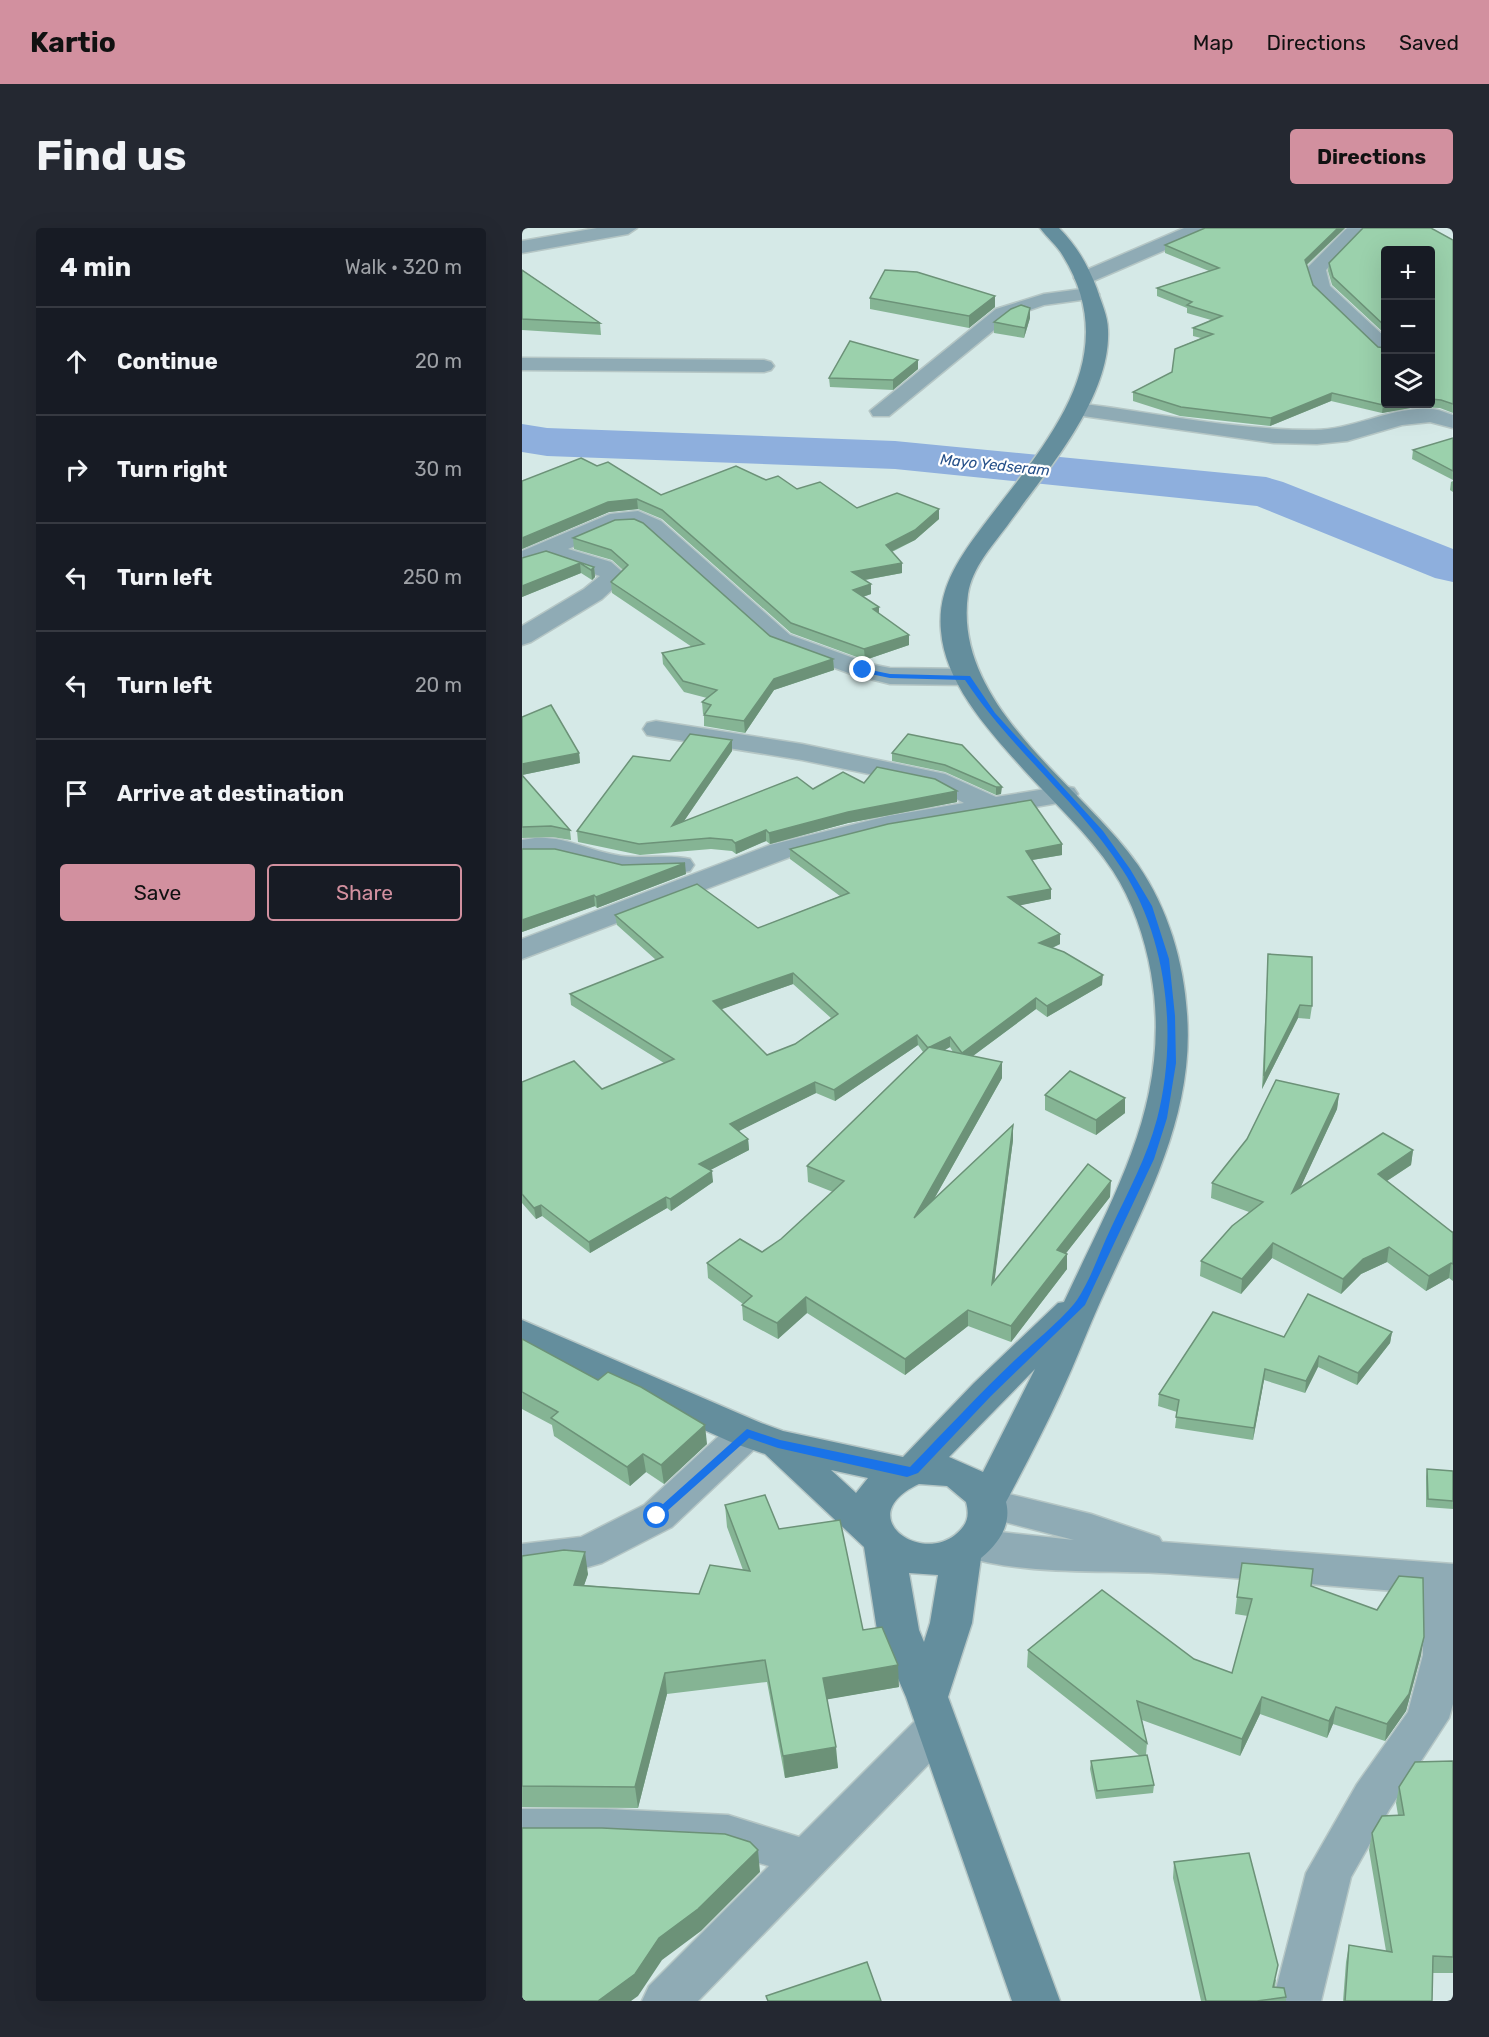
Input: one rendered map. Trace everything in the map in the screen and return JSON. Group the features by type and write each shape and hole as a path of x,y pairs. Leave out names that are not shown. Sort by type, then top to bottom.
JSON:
{"street":[{"path":"522,247 628,228"},
{"path":"763,1439 897,1553 912,1557 946,1557 968,1548 984,1532 989,1518 988,1502 1038,1405 1081,1303 1149,1159 1162,1118 1171,1063 1170,1016 1164,959 1147,906 1126,869 1100,833 1007,733 958,660 953,632 955,593 968,564 1077,409 1094,365 1098,336 1096,313 1074,255 1049,228"},
{"path":"881,411 1003,313 1025,303 1086,286 1200,228"},
{"path":"1358,228 1316,269 1321,288 1381,344"},
{"path":"522,364 764,366"},
{"path":"1077,409 1274,436 1317,437 1347,434 1427,409 1453,422"},
{"path":"522,560 587,530 618,519 638,518 653,526 720,589 781,640 863,670 890,676 968,677"},
{"path":"522,638 594,594 615,576 603,567 547,550"},
{"path":"657,729 802,752 945,783 991,806"},
{"path":"522,849 545,845 559,846 611,863 670,867 780,851 866,829 1064,794"},
{"path":"522,950 780,851"},
{"path":"1036,2001 932,1713 898,1630 879,1538 869,1518 871,1504 879,1491 891,1480 910,1472 987,1393 1081,1303"},
{"path":"522,1333 763,1439 910,1472 945,1470 971,1481 988,1502 1091,1529 1175,1558"},
{"path":"522,1560 588,1552 657,1516 763,1439"},
{"path":"968,1548 1058,1555 1175,1558 1448,1579 1444,1655 1428,1718 1373,1797 1329,1873 1297,2001"},
{"path":"666,2001 808,1859 932,1713 968,1548"},
{"path":"522,1828 606,1828 728,1834 808,1859"}],"building":[{"path":"1205,228 1338,228 1305,260 1313,285 1381,347 1381,405 1332,393 1271,418 1181,407 1133,392 1172,372 1175,349 1213,334 1193,328 1222,316 1187,305 1192,302 1157,288 1219,268 1165,245"},
{"path":"1363,228 1431,228 1453,240 1453,404 1435,399 1435,246 1381,246 1381,322 1333,277 1329,263"},
{"path":"522,270 600,323 522,319"},
{"path":"885,270 917,272 995,296 969,316 870,298"},
{"path":"1021,305 1030,308 1025,328 994,322 1011,309"},
{"path":"850,341 918,360 893,380 829,378"},
{"path":"1453,438 1453,471 1413,450"},
{"path":"581,458 597,466 608,462 661,495 736,466 766,480 778,476 797,489 820,482 857,508 897,493 939,509 915,530 886,545 902,563 852,572 871,584 853,590 879,607 873,609 909,635 864,649 791,623 662,510 637,499 608,502 522,538 522,481"},
{"path":"634,519 643,523 770,636 833,659 774,679 744,721 704,715 711,705 702,702 717,690 683,681 662,653 704,644 611,582 628,565 611,550 573,538 615,520"},
{"path":"546,551 594,567 591,570 580,563 522,586 522,558"},
{"path":"551,705 579,753 522,764 522,717"},
{"path":"690,734 732,740 672,826 797,777 813,789 843,772 864,783 877,767 935,779 957,791 848,812 769,833 766,830 735,843 732,840 710,838 639,844 577,831 633,756 670,761"},
{"path":"908,734 962,745 1002,787 996,787 945,765 892,753"},
{"path":"522,775 570,830 551,826 522,827"},
{"path":"1031,800 1062,844 1026,851 1051,889 1008,897 1060,934 1039,943 1064,952 1103,975 1047,1006 1036,998 962,1053 950,1037 928,1048 917,1035 834,1090 815,1082 730,1124 748,1139 699,1164 712,1171 670,1199 666,1197 589,1242 541,1205 534,1208 522,1194 522,1082 574,1061 602,1089 674,1059 570,994 663,957 615,915 697,884 758,928 849,893 790,849 888,824","holes":["793,973 838,1014 795,1044 767,1055 713,1001"]},
{"path":"522,849 555,849 622,865 685,863 596,897 594,895 522,920"},
{"path":"1268,954 1312,957 1312,1006 1300,1005 1264,1076"},
{"path":"929,1047 1002,1062 914,1218 1013,1125 992,1284 1088,1164 1111,1181 1057,1250 1067,1254 1011,1326 968,1310 905,1359 806,1297 777,1323 742,1305 752,1296 707,1263 740,1239 762,1252 781,1239 844,1181 807,1166"},
{"path":"1070,1071 1125,1098 1096,1120 1045,1095"},
{"path":"1276,1080 1339,1094 1292,1193 1383,1133 1413,1150 1378,1174 1453,1232 1453,1264 1429,1276 1389,1247 1363,1259 1343,1279 1273,1243 1242,1279 1201,1261 1232,1226 1263,1202 1212,1183 1247,1139"},
{"path":"1308,1294 1392,1332 1358,1373 1319,1356 1306,1381 1265,1369 1254,1428 1176,1417 1179,1400 1159,1394 1213,1312 1284,1337"},
{"path":"522,1339 598,1380 608,1372 641,1387 705,1425 661,1465 643,1454 627,1467 551,1418 558,1412 522,1392"},
{"path":"1427,1469 1453,1471 1453,1501 1428,1499"},
{"path":"765,1495 779,1529 840,1520 863,1630 882,1627 898,1665 823,1678 836,1747 783,1756 765,1660 665,1673 635,1787 522,1786 522,1556 564,1550 585,1552 574,1585 699,1594 710,1565 750,1571 725,1505"},
{"path":"1242,1563 1313,1569 1311,1586 1377,1610 1399,1576 1423,1578 1424,1637 1409,1694 1387,1724 1336,1707 1329,1721 1262,1697 1242,1739 1137,1701 1147,1743 1028,1650 1102,1590 1194,1659 1232,1673 1252,1599 1237,1597"},
{"path":"1147,1755 1154,1785 1097,1791 1091,1761"},
{"path":"1453,1761 1453,1957 1433,1956 1432,2001 1345,2001 1349,1945 1392,1952 1372,1833 1382,1816 1404,1815 1399,1787 1415,1762"},
{"path":"522,1828 602,1828 725,1834 750,1842 758,1850 698,1909 659,1938 635,1974 598,2001 522,2001"},
{"path":"1249,1853 1278,1965 1273,1987 1284,1988 1286,1997 1257,2001 1206,2001 1174,1862"},
{"path":"867,1962 881,2001 768,2001 766,1996"}],"waterway":[{"name":"Mayo Yedseram","path":"522,438 547,442 895,455 1266,492 1453,567"}],"route":[{"path":"657,1516 747,1433 778,1444 907,1473 914,1470 987,1393 1081,1303 1149,1159 1162,1118 1171,1063 1170,1016 1164,959 1147,906 1126,869 1100,833 992,715 968,677 890,676 863,670"}]}
